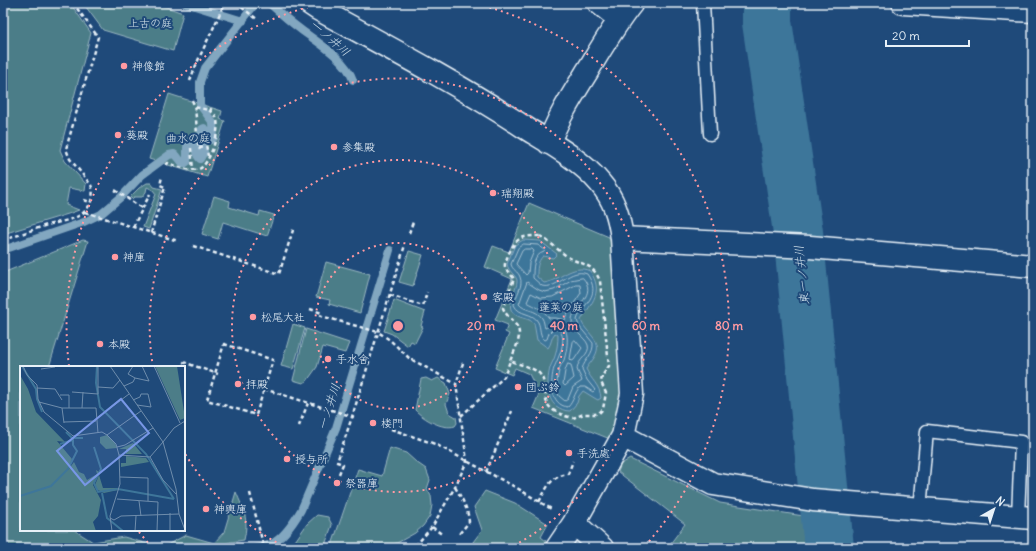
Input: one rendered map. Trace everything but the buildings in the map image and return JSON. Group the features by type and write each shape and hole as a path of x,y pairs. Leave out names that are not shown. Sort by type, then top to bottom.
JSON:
{"street":[{"path":"309,3 479,98 550,143 584,167 599,181 612,200 617,212 622,238 632,394 623,436 574,523 557,548"},
{"path":"550,143 554,130 573,94 626,11 599,3"},
{"path":"903,3 1033,11"},
{"path":"622,238 810,247 1033,266"},
{"path":"623,436 713,484 813,500 1025,518"},
{"path":"574,523 602,548"}],"lane":[{"path":"703,3 710,134"},
{"path":"920,509 927,431 1021,442 1025,518"}],"path":[{"path":"3,241 50,224 70,220 85,212 90,202 93,189 70,159 66,149 98,37 73,3"},
{"path":"190,81 197,61 218,19 224,3"},
{"path":"236,3 257,19"},
{"path":"192,100 195,107 197,122 196,139 199,149 207,147"},
{"path":"210,112 212,106"},
{"path":"166,165 168,163 193,170 199,169 204,166 208,158 217,139 217,119 205,109 195,107"},
{"path":"204,132 208,158"},
{"path":"191,148 193,170"},
{"path":"151,233 165,187 160,185 162,177"},
{"path":"115,190 143,209"},
{"path":"133,227 150,194"},
{"path":"84,200 90,202"},
{"path":"85,212 178,242"},
{"path":"409,233 413,222"},
{"path":"193,246 279,274 294,227"},
{"path":"461,416 504,376 520,334 517,326 507,316 503,308 514,280 507,272 505,266 506,261 518,239 524,236 540,236 570,258 589,266 597,273 600,281 602,311 609,359 609,366 602,376 601,382 606,393 603,409 595,414 584,414 573,418 557,412 547,403 544,382 539,374 535,370 510,361"},
{"path":"339,474 343,464 337,462 353,417 376,332 390,295 405,245"},
{"path":"390,295 423,306 427,292"},
{"path":"310,309 322,313 321,316 376,332 390,340 409,358 456,384"},
{"path":"224,344 273,360 256,415 206,400 216,373 224,344"},
{"path":"401,548 417,544 432,527 455,487 467,461 456,384 464,360"},
{"path":"183,362 216,373"},
{"path":"264,389 353,417"},
{"path":"299,426 308,403"},
{"path":"486,472 512,410"},
{"path":"391,429 435,444 574,523"},
{"path":"539,502 551,481 559,476 568,474 573,461"},
{"path":"455,487 469,514 469,522 459,534"},
{"path":"250,493 264,548"},
{"path":"432,527 442,535"}],"green space":[{"path":"3,3 70,3 91,33 60,150 65,161 86,184 85,191 69,188 66,205 79,210 3,234"},
{"name":"上古の庭","path":"83,3 155,3 183,13 173,51 103,30"},
{"name":"曲水の庭","path":"169,94 222,111 220,119 225,121 207,177 149,159"},
{"path":"147,183 151,183 154,187 162,189 149,229 143,227 156,194 153,190 147,187 146,192 142,197 134,197 132,199 130,197 139,188"},
{"path":"214,196 230,201 229,207 259,216 260,211 274,215 267,236 223,222 218,239 202,234"},
{"name":"蓬莱の庭","path":"529,203 609,237 612,247 622,394 610,439 533,408 539,394 529,374 515,368 512,375 495,368 509,334 505,332 508,325 495,320 512,279 485,267 493,246 509,252"},
{"path":"83,240 88,241 49,366 20,366 20,531 76,531 93,542 124,537 161,548 3,548 3,273"},
{"path":"409,251 423,255 413,286 399,282"},
{"path":"326,262 370,274 360,313 329,304 330,300 316,297"},
{"path":"394,300 425,312 421,326 423,327 415,343 411,341 408,346 392,334 384,331"},
{"path":"293,324 305,328 293,369 281,366"},
{"path":"306,329 349,343 345,353 323,347 317,367 307,381 303,383 293,380"},
{"path":"426,378 432,381 438,378 446,383 450,394 446,404 449,413 456,417 457,423 455,426 450,427 434,423 423,417 415,410 421,379"},
{"path":"390,448 406,453 426,469 430,480 427,489 431,496 432,505 430,516 423,526 415,533 388,548 331,548 358,469 382,476"},
{"path":"630,459 720,503 810,517 812,548 667,548 685,524 618,472 621,464"},
{"path":"485,491 515,503 548,524 541,537 546,541 542,548 472,548 473,542 482,530 474,507"},
{"path":"236,492 246,521 244,540 231,542 212,548 161,548 186,535 214,543 224,532"},
{"path":"317,515 328,517 332,525 324,548 288,548 291,547 307,524"}],"water":[{"path":"523,240 540,241 557,254 553,258 543,256 538,263 537,277 544,283 550,282 566,273 578,269 584,269 590,271 596,285 595,297 581,320 583,325 596,341 597,350 595,356 586,369 597,386 601,398 598,400 583,391 579,396 577,403 570,411 564,410 553,403 550,398 548,388 550,366 555,358 558,335 555,333 548,348 537,340 534,323 514,314 511,310 511,301 517,280 507,264 515,245"}],"waterway":[{"path":"185,3 243,21"},
{"path":"3,250 84,222 101,214 121,197 142,175 169,155 176,155 184,164 187,162 187,147 190,142 194,145 200,159 204,152 201,140 202,129 204,128 208,131 211,140 214,138 213,123 200,105 200,82 205,68 256,3"},
{"name":"一ノ井川","path":"269,3 292,23 338,58 349,72 353,80"},
{"name":"東一ノ井川","path":"767,3 767,22 798,232 829,548"},
{"name":"一ノ井川","path":"256,548 269,545 280,538 301,510 336,428 390,250"}],"place":[{"name":"神像館","path":"124,66"},
{"name":"葵殿","path":"118,135"},
{"name":"参集殿","path":"334,147"},
{"name":"瑞翔殿","path":"493,193"},
{"name":"神庫","path":"115,257"},
{"name":"客殿","path":"484,297"},
{"name":"松尾大社","path":"253,317"},
{"name":"本殿","path":"100,344"},
{"name":"手水舍","path":"328,359"},
{"name":"拝殿","path":"238,384"},
{"name":"団ぶ鈴","path":"518,387"},
{"name":"楼門","path":"373,423"},
{"name":"手洗處","path":"569,453"},
{"name":"授与所","path":"287,459"},
{"name":"祭器庫","path":"337,483"},
{"name":"神輿庫","path":"206,509"}]}
